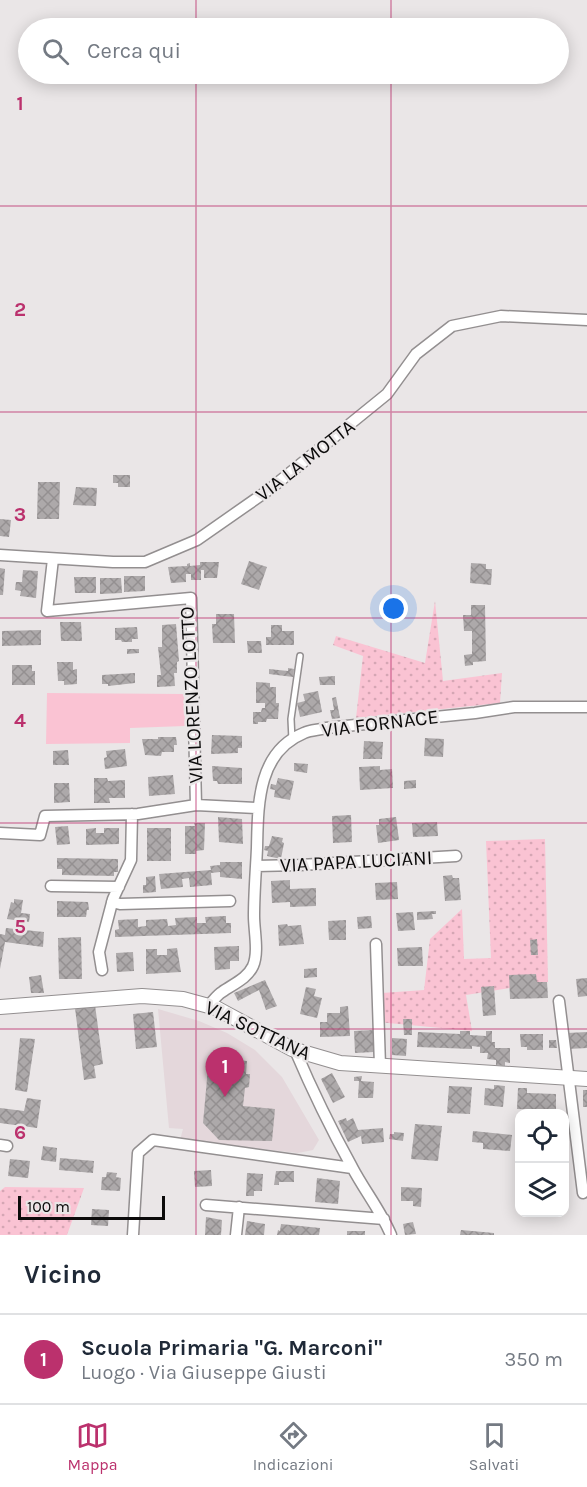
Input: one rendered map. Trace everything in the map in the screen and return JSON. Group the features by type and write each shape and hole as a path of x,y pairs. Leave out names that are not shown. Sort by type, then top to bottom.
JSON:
{"street":[{"name":"VIA LA MOTTA","path":"0,555 145,562 197,540 270,489 387,394 416,354 452,326 501,316 587,320"},
{"name":"VIA LORENZO LOTTO","path":"52,559 47,611 190,598 196,805"},
{"name":"VIA FORNACE","path":"209,1005 222,992 246,975 253,966 258,808 263,778 272,760 292,740 303,733 326,728 475,713 514,706 587,707"},
{"path":"0,833 40,835 45,816 132,814 196,805 258,808"},
{"path":"102,970 99,952 112,902 131,860 132,814"},
{"name":"VIA PAPA LUCIANI","path":"256,866 300,866 456,856"},
{"path":"51,886 119,887"},
{"path":"112,902 120,904 230,901"},
{"path":"376,944 380,1066"},
{"name":"VIA SOTTANA","path":"0,1007 142,996 183,999 209,1005 295,1050 340,1063 587,1079"},
{"path":"559,1001 584,1193"},
{"path":"295,1050 352,1168 384,1219 391,1235"},
{"path":"133,1235 138,1153 153,1140 352,1168"},
{"path":"206,1205 384,1219"},
{"path":"236,1235 239,1207"}],"lane":[{"path":"292,740 291,719 300,656"}],"shaded area":[{"path":"435,601 443,681 502,673 500,703 356,718 363,656 333,645 336,636 425,663"},
{"path":"47,693 184,694 185,726 130,728 130,743 46,744"},
{"path":"545,839 548,982 466,995 472,1031 378,1022 382,993 424,990 430,939 462,909 464,959 491,958 486,841"},
{"path":"158,1009 199,1021 227,1033 255,1050 282,1077 319,1140 313,1150 298,1153 180,1140 183,1129 169,1128"},
{"path":"5,1187 84,1188 67,1235 0,1235 0,1191"}],"building":[{"path":"113,475 130,475 130,487 118,487 118,483 113,483"},
{"path":"38,482 60,482 59,519 37,519"},
{"path":"76,487 97,488 96,506 73,505"},
{"path":"0,519 11,520 9,537 0,536"},
{"path":"249,561 267,567 259,590 241,584"},
{"path":"200,562 219,562 217,578 204,578 204,570 201,570 201,580 191,580 191,574 186,574 186,582 171,583 168,567 187,566 190,563 190,566 200,565"},
{"path":"471,563 486,564 486,569 492,569 491,585 470,583"},
{"path":"0,568 5,569 3,595 0,595"},
{"path":"23,570 38,571 36,598 20,596 21,591 15,590 16,582 22,582"},
{"path":"124,576 145,576 145,591 124,592"},
{"path":"74,577 96,577 96,593 75,593"},
{"path":"100,578 121,578 122,593 100,594"},
{"path":"471,605 485,605 486,661 473,662 473,665 465,666 464,655 472,654 472,631 464,631 463,615 471,615"},
{"path":"216,614 234,614 235,643 213,643 212,624 216,624"},
{"path":"60,622 81,622 82,641 61,641"},
{"path":"176,624 179,661 177,662 177,673 174,673 175,686 157,687 157,675 161,675 158,647 162,647 162,625"},
{"path":"271,625 282,625 282,631 294,631 294,645 266,645 266,637 271,637"},
{"path":"137,627 138,639 132,639 132,642 115,640 115,628"},
{"path":"41,630 41,645 2,646 2,631"},
{"path":"247,641 261,641 262,653 248,653"},
{"path":"127,649 139,649 139,653 127,654"},
{"path":"57,662 73,662 73,670 77,669 77,684 64,685 64,681 58,681"},
{"path":"12,665 32,665 32,671 35,671 35,685 12,685"},
{"path":"288,668 294,669 293,677 269,674 269,669 288,671"},
{"path":"135,673 135,683 108,686 108,684 102,684 102,675"},
{"path":"335,676 335,685 320,685 319,677"},
{"path":"256,682 270,683 270,687 276,687 276,703 279,703 278,719 267,719 266,722 253,724 253,712 261,712 262,708 265,708 265,703 256,703"},
{"path":"318,691 322,712 300,717 297,703 305,701 303,694"},
{"path":"336,697 340,718 332,719 330,710 334,710 332,698"},
{"path":"212,735 242,736 242,748 238,748 238,753 211,754"},
{"path":"158,737 176,737 177,745 174,745 174,752 162,752 161,756 145,755 142,739 158,739"},
{"path":"425,738 444,739 443,757 424,756"},
{"path":"364,741 383,742 382,759 363,759"},
{"path":"125,749 127,766 105,769 106,751"},
{"path":"68,750 69,765 53,765 53,751"},
{"path":"294,763 308,764 307,773 294,771"},
{"path":"212,766 242,768 242,784 218,784 217,781 213,781"},
{"path":"380,766 380,770 392,769 393,788 360,790 359,767"},
{"path":"173,775 175,794 149,796 148,777"},
{"path":"94,778 107,778 108,781 125,780 125,798 109,798 110,803 94,803"},
{"path":"278,778 294,781 290,800 274,797 275,790 270,789 271,784 276,785"},
{"path":"416,780 416,788 404,789 404,781"},
{"path":"54,783 69,783 70,802 54,803"},
{"path":"351,815 352,842 333,843 332,816"},
{"path":"218,817 242,819 243,844 219,842"},
{"path":"396,817 399,840 378,843 376,825 379,825 379,819"},
{"path":"437,822 438,836 413,837 412,823"},
{"path":"194,823 205,823 204,850 196,851 196,854 185,854 185,826 195,826"},
{"path":"68,826 70,844 57,845 55,827"},
{"path":"96,828 96,833 104,833 104,828 119,828 119,844 86,845 86,829"},
{"path":"147,828 171,828 171,861 147,861"},
{"path":"272,836 283,838 281,859 267,856 268,851 264,850 265,846 269,846"},
{"path":"57,858 118,859 118,872 114,872 114,876 62,875 62,869 57,869"},
{"path":"220,862 242,862 242,879 220,877 220,872 211,873 212,885 190,887 189,878 182,879 183,887 161,889 159,874 211,870 210,866 220,865"},
{"path":"452,875 453,878 459,878 461,900 445,901 443,876"},
{"path":"155,876 156,892 143,893 146,877"},
{"path":"290,880 290,889 316,888 316,906 290,907 290,902 272,903 271,881"},
{"path":"397,882 398,899 376,900 375,883"},
{"path":"14,899 23,900 21,913 30,914 29,922 7,919 11,902 14,903"},
{"path":"57,901 88,902 89,910 87,910 86,917 57,917"},
{"path":"436,911 436,914 432,914 433,919 417,920 417,912"},
{"path":"413,912 415,930 398,931 396,913"},
{"path":"226,916 226,923 231,923 231,933 115,937 115,930 119,929 118,920 138,919 138,927 146,926 146,920 167,919 168,926 176,925 175,918 197,917 197,923 206,923 205,917"},
{"path":"371,916 372,928 358,929 357,917"},
{"path":"346,920 346,940 329,940 328,921"},
{"path":"287,924 288,926 301,925 304,944 279,946 278,925"},
{"path":"6,928 44,932 43,947 5,942 0,969 0,934 5,935"},
{"path":"81,937 82,979 59,979 58,938"},
{"path":"537,939 538,955 531,955 530,940"},
{"path":"239,946 239,961 230,961 230,969 215,970 214,947"},
{"path":"422,947 423,966 398,966 397,948"},
{"path":"177,948 181,972 146,974 146,949 157,949 157,955 167,955 167,949"},
{"path":"133,952 134,971 117,972 116,953"},
{"path":"317,968 317,977 304,978 304,969"},
{"path":"536,974 537,982 547,982 548,998 510,999 509,975"},
{"path":"41,975 44,993 31,993 29,977"},
{"path":"587,978 587,996 578,997 576,979"},
{"path":"265,980 277,1006 266,1010 259,990 238,1001 234,993"},
{"path":"494,986 496,1015 483,1016 481,987"},
{"path":"306,987 316,989 314,996 322,998 317,1018 300,1014"},
{"path":"95,1005 103,1064 94,1066 96,1078 84,1080 75,1008"},
{"path":"348,1006 350,1036 320,1037 320,1022 327,1022 327,1013 340,1013 340,1007"},
{"path":"153,1012 157,1047 136,1049 133,1014"},
{"path":"403,1019 412,1019 412,1035 404,1035"},
{"path":"373,1030 374,1052 355,1053 354,1031"},
{"path":"460,1031 470,1031 470,1035 486,1036 486,1031 492,1031 492,1042 495,1042 495,1048 510,1048 510,1063 505,1062 505,1066 496,1065 496,1060 487,1059 488,1053 480,1053 480,1047 472,1046 472,1049 417,1047 418,1032 460,1034"},
{"path":"587,1032 587,1048 568,1049 567,1033"},
{"path":"520,1034 543,1034 543,1050 527,1050 527,1047 521,1047"},
{"path":"20,1038 35,1039 27,1092 15,1090"},
{"path":"392,1038 407,1039 406,1056 392,1055"},
{"path":"549,1040 556,1040 557,1048 549,1048"},
{"path":"209,1057 247,1061 246,1074 250,1074 249,1087 245,1088 243,1106 275,1109 272,1141 219,1140 203,1123"},
{"path":"332,1073 345,1097 333,1103 321,1079"},
{"path":"362,1076 361,1081 374,1082 373,1098 358,1098 359,1081 354,1081 354,1077"},
{"path":"494,1085 505,1086 503,1107 484,1105 485,1088 494,1089"},
{"path":"449,1086 472,1087 470,1114 447,1113"},
{"path":"518,1088 527,1088 527,1093 556,1094 556,1109 517,1109"},
{"path":"583,1090 587,1090 587,1107 583,1107"},
{"path":"27,1098 41,1100 37,1128 0,1123 0,1108 24,1111"},
{"path":"346,1118 347,1121 353,1118 358,1130 383,1128 384,1142 362,1144 361,1136 348,1142 338,1121"},
{"path":"415,1124 442,1126 438,1161 411,1159"},
{"path":"473,1131 512,1135 510,1151 483,1149 483,1143 472,1142"},
{"path":"404,1133 403,1141 389,1139 390,1134"},
{"path":"43,1146 57,1148 56,1162 41,1160"},
{"path":"60,1158 94,1161 93,1173 59,1170"},
{"path":"10,1159 30,1161 28,1178 8,1176"},
{"path":"211,1170 212,1186 195,1187 194,1171"},
{"path":"276,1171 294,1171 294,1182 279,1182 279,1185 274,1185"},
{"path":"107,1172 117,1173 116,1177 121,1178 120,1191 101,1190 102,1177 106,1177"},
{"path":"247,1173 263,1174 262,1191 254,1191 254,1196 246,1196"},
{"path":"317,1178 340,1181 338,1204 315,1202"},
{"path":"401,1187 422,1188 421,1207 413,1206 413,1201 401,1201"},
{"path":"92,1209 109,1210 108,1226 91,1225"},
{"path":"206,1217 222,1220 221,1235 205,1235"},
{"path":"247,1221 265,1224 264,1235 245,1235"},
{"path":"413,1222 416,1234 405,1235 403,1224"},
{"path":"281,1224 320,1228 319,1235 277,1235"},
{"path":"461,1230 494,1233 494,1235 460,1235"},
{"path":"347,1231 365,1231 365,1235 347,1235"}],"place":[{"name":"Scuola Primaria \"G. Marconi\"","path":"225,1097"}]}
